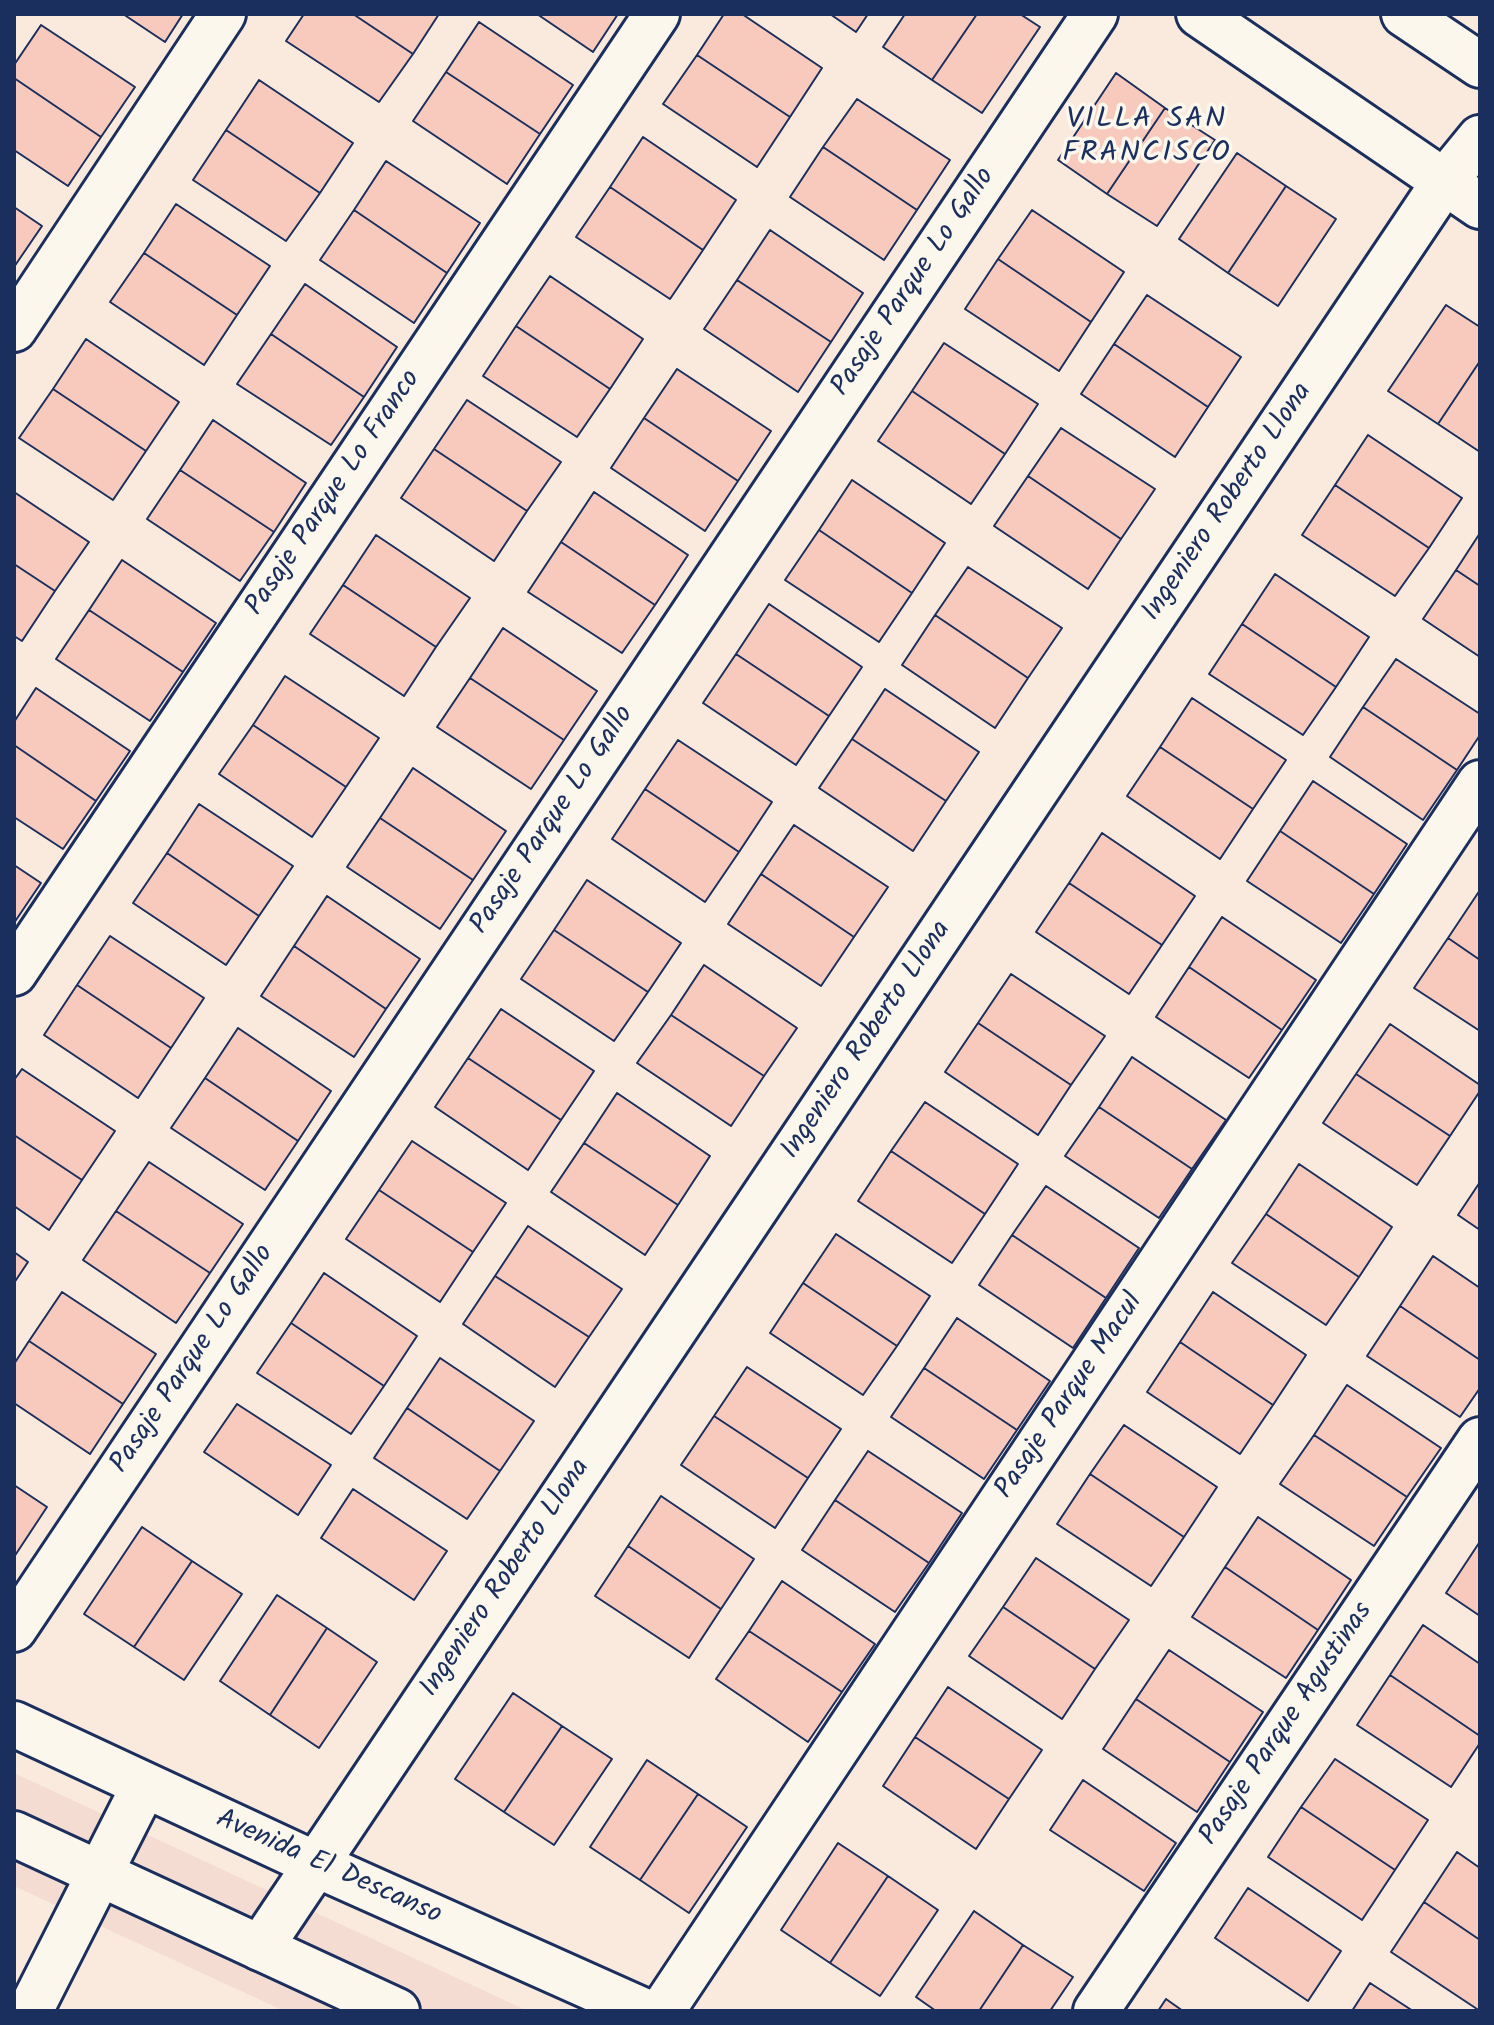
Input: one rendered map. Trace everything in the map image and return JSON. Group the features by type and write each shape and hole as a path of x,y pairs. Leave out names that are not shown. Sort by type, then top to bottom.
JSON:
{"street":[{"path":"14,329 223,14"},
{"name":"Pasaje Parque Lo Franco","path":"14,973 657,14"},
{"name":"Pasaje Parque Lo Gallo","path":"14,1629 1095,14"},
{"path":"1199,14 1480,206"},
{"path":"1404,14 1480,65"},
{"name":"Ingeniero Roberto Llona","path":"260,1948 1444,182 1480,138"},
{"name":"Pasaje Parque Macul","path":"662,2011 1480,783"},
{"name":"Pasaje Parque Agustinas","path":"1096,2011 1480,1440"},
{"name":"Avenida El Descanso","path":"14,1724 315,1864 644,2011"},
{"path":"30,2011 144,1786"},
{"path":"14,1834 397,2011"}],"shaded area":[{"path":"14,1773 528,2011 284,2011 14,1886"}],"building":[{"path":"123,14 183,14 165,42"},
{"path":"304,14 353,14 413,54 379,102 286,41"},
{"path":"353,14 439,14 413,54"},
{"path":"537,14 618,14 593,52"},
{"path":"724,14 742,14 822,68 790,117 697,55"},
{"path":"830,14 868,14 856,32"},
{"path":"905,14 977,14 932,80 883,47"},
{"path":"977,14 1020,14 1040,27 982,113 932,80"},
{"path":"479,22 573,85 540,134 446,72"},
{"path":"41,25 135,87 101,137 14,78 14,65"},
{"path":"697,55 790,117 757,167 663,104"},
{"path":"446,72 540,134 507,184 413,121"},
{"path":"1116,73 1165,108 1107,194 1058,160"},
{"path":"14,78 101,137 68,186 14,150"},
{"path":"259,80 353,143 320,193 226,130"},
{"path":"857,99 950,160 917,210 823,147"},
{"path":"1165,108 1215,140 1157,226 1107,194"},
{"path":"226,130 320,193 286,241 193,180"},
{"path":"643,137 736,200 703,250 610,187"},
{"path":"823,147 917,210 884,260 790,197"},
{"path":"1237,153 1286,186 1228,273 1179,239"},
{"path":"386,161 480,223 447,273 354,210"},
{"path":"1286,186 1336,219 1278,306 1228,273"},
{"path":"610,187 703,250 670,299 576,237"},
{"path":"176,204 270,266 237,315 144,253"},
{"path":"14,207 42,226 14,267"},
{"path":"354,210 447,273 414,323 320,260"},
{"path":"1032,210 1124,272 1091,322 998,259"},
{"path":"770,230 863,293 831,342 737,280"},
{"path":"144,253 237,315 204,365 110,302"},
{"path":"998,259 1091,322 1059,371 965,309"},
{"path":"550,276 643,339 610,389 516,326"},
{"path":"737,280 831,342 798,392 704,329"},
{"path":"305,284 397,347 364,397 271,334"},
{"path":"1147,295 1241,357 1208,407 1114,344"},
{"path":"1446,305 1480,327 1480,361 1438,424 1388,391"},
{"path":"516,326 610,389 577,437 483,376"},
{"path":"271,334 364,397 331,445 237,384"},
{"path":"86,339 179,402 146,451 53,389"},
{"path":"944,343 1038,404 1005,454 912,391"},
{"path":"1114,344 1208,407 1175,457 1081,394"},
{"path":"1480,361 1480,452 1438,424"},
{"path":"677,369 771,431 738,481 644,418"},
{"path":"53,389 146,451 113,500 19,438"},
{"path":"912,391 1005,454 971,504 878,441"},
{"path":"467,400 561,462 527,511 434,449"},
{"path":"644,418 738,481 705,531 611,468"},
{"path":"213,420 306,483 274,532 180,470"},
{"path":"1061,428 1155,489 1121,539 1028,476"},
{"path":"1368,435 1462,498 1429,548 1335,485"},
{"path":"434,449 527,511 494,561 401,498"},
{"path":"180,470 274,532 240,581 147,519"},
{"path":"1028,476 1121,539 1088,589 994,526"},
{"path":"852,480 945,543 912,593 819,530"},
{"path":"1335,485 1429,548 1395,596 1302,535"},
{"path":"14,492 89,542 55,591 14,564"},
{"path":"594,492 688,555 655,605 561,542"},
{"path":"819,530 912,593 879,642 785,580"},
{"path":"1480,533 1480,586 1456,570"},
{"path":"376,535 470,598 436,647 343,585"},
{"path":"561,542 655,605 622,653 528,592"},
{"path":"122,560 216,623 183,672 89,610"},
{"path":"14,564 55,591 22,641 14,636"},
{"path":"968,567 1062,628 1028,678 935,615"},
{"path":"1456,570 1480,586 1480,657 1423,619"},
{"path":"1275,574 1369,637 1336,687 1242,624"},
{"path":"343,585 436,647 404,696 310,634"},
{"path":"769,604 862,667 829,716 736,654"},
{"path":"89,610 183,672 150,721 56,659"},
{"path":"935,615 1028,678 995,728 902,665"},
{"path":"1242,624 1336,687 1303,735 1209,674"},
{"path":"503,628 597,691 564,740 470,678"},
{"path":"736,654 829,716 796,765 703,703"},
{"path":"1396,659 1480,714 1480,735 1457,770 1363,707"},
{"path":"285,676 379,738 346,787 253,725"},
{"path":"470,678 564,740 531,789 437,727"},
{"path":"36,688 130,751 96,801 14,745 14,722"},
{"path":"885,689 979,752 946,801 852,739"},
{"path":"1192,698 1286,760 1253,809 1160,747"},
{"path":"1363,707 1457,770 1423,820 1330,757"},
{"path":"253,725 346,787 312,837 219,774"},
{"path":"852,739 946,801 913,851 819,788"},
{"path":"678,740 772,802 739,852 645,789"},
{"path":"14,745 96,801 63,849 14,817"},
{"path":"1160,747 1253,809 1220,859 1127,796"},
{"path":"413,768 506,831 473,880 380,818"},
{"path":"1313,781 1407,844 1374,894 1280,831"},
{"path":"645,789 739,852 705,902 612,839"},
{"path":"199,804 293,866 259,916 167,853"},
{"path":"380,818 473,880 440,929 347,867"},
{"path":"794,825 888,887 854,937 761,874"},
{"path":"1280,831 1374,894 1341,943 1247,881"},
{"path":"1102,833 1195,896 1162,945 1069,883"},
{"path":"167,853 259,916 226,965 133,903"},
{"path":"14,865 41,883 14,923"},
{"path":"761,874 854,937 821,986 728,924"},
{"path":"587,880 681,943 648,992 554,930"},
{"path":"1069,883 1162,945 1129,994 1036,932"},
{"path":"1480,890 1480,960 1448,938"},
{"path":"327,896 420,959 386,1009 294,946"},
{"path":"1222,917 1316,980 1282,1030 1189,967"},
{"path":"554,930 648,992 614,1041 521,979"},
{"path":"110,936 204,998 171,1048 77,985"},
{"path":"1448,938 1480,960 1480,1031 1414,988"},
{"path":"294,946 386,1009 354,1057 261,996"},
{"path":"704,965 797,1028 764,1076 671,1015"},
{"path":"1189,967 1282,1030 1249,1078 1156,1017"},
{"path":"1011,974 1105,1036 1071,1085 978,1023"},
{"path":"77,985 171,1048 138,1098 44,1035"},
{"path":"501,1009 594,1071 561,1120 468,1058"},
{"path":"671,1015 764,1076 731,1126 637,1063"},
{"path":"978,1023 1071,1085 1038,1135 945,1072"},
{"path":"1390,1024 1480,1085 1480,1091 1450,1136 1356,1074"},
{"path":"238,1028 331,1091 298,1141 205,1078"},
{"path":"1132,1057 1226,1120 1192,1169 1099,1107"},
{"path":"468,1058 561,1120 528,1170 435,1107"},
{"path":"22,1069 115,1131 82,1180 14,1135 14,1080"},
{"path":"1356,1074 1450,1136 1417,1185 1323,1123"},
{"path":"205,1078 298,1141 265,1190 171,1128"},
{"path":"617,1093 710,1156 678,1205 584,1143"},
{"path":"925,1102 1018,1164 985,1214 891,1151"},
{"path":"1099,1107 1192,1169 1159,1218 1065,1156"},
{"path":"14,1135 82,1180 49,1230 14,1206"},
{"path":"412,1141 506,1203 473,1252 379,1190"},
{"path":"584,1143 678,1205 645,1255 551,1192"},
{"path":"891,1151 985,1214 952,1263 858,1201"},
{"path":"149,1162 243,1224 210,1273 116,1211"},
{"path":"1299,1164 1392,1227 1359,1277 1266,1214"},
{"path":"1480,1182 1480,1230 1458,1215"},
{"path":"1046,1186 1139,1248 1106,1298 1012,1235"},
{"path":"379,1190 473,1252 440,1302 346,1239"},
{"path":"116,1211 210,1273 176,1323 83,1260"},
{"path":"1266,1214 1359,1277 1326,1325 1232,1263"},
{"path":"528,1226 622,1289 589,1337 495,1276"},
{"path":"836,1234 930,1296 897,1346 803,1283"},
{"path":"1012,1235 1106,1298 1073,1348 979,1285"},
{"path":"14,1252 28,1262 14,1283"},
{"path":"1433,1256 1480,1288 1480,1360 1400,1306"},
{"path":"324,1273 417,1336 384,1386 291,1323"},
{"path":"495,1276 589,1337 555,1387 463,1324"},
{"path":"803,1283 897,1346 863,1395 770,1333"},
{"path":"62,1292 156,1354 123,1404 29,1341"},
{"path":"1213,1292 1306,1355 1273,1405 1180,1342"},
{"path":"1400,1306 1480,1360 1480,1388 1460,1417 1367,1356"},
{"path":"957,1318 1050,1381 1017,1430 924,1368"},
{"path":"291,1323 384,1386 351,1434 257,1373"},
{"path":"29,1341 123,1404 90,1454 14,1403 14,1364"},
{"path":"1180,1342 1273,1405 1240,1454 1147,1392"},
{"path":"440,1358 534,1421 500,1471 407,1408"},
{"path":"747,1367 841,1429 808,1478 714,1416"},
{"path":"924,1368 1017,1430 984,1479 891,1417"},
{"path":"1347,1385 1441,1448 1407,1497 1314,1435"},
{"path":"237,1404 331,1465 298,1515 204,1452"},
{"path":"407,1408 500,1471 467,1519 374,1458"},
{"path":"714,1416 808,1478 775,1528 681,1465"},
{"path":"1124,1425 1217,1487 1184,1537 1090,1474"},
{"path":"1314,1435 1407,1497 1374,1546 1280,1484"},
{"path":"868,1451 962,1513 929,1563 835,1500"},
{"path":"1090,1474 1184,1537 1151,1586 1057,1524"},
{"path":"14,1485 47,1507 14,1557"},
{"path":"353,1489 447,1551 414,1600 321,1538"},
{"path":"661,1496 754,1559 721,1609 628,1546"},
{"path":"835,1500 929,1563 895,1612 802,1550"},
{"path":"1258,1517 1351,1580 1318,1630 1225,1567"},
{"path":"142,1527 192,1561 134,1647 84,1614"},
{"path":"1480,1544 1480,1616 1446,1593"},
{"path":"628,1546 721,1609 689,1658 595,1596"},
{"path":"1036,1558 1129,1620 1095,1669 1003,1607"},
{"path":"192,1561 242,1594 184,1680 134,1647"},
{"path":"1225,1567 1318,1630 1286,1678 1192,1617"},
{"path":"782,1581 875,1644 842,1692 749,1631"},
{"path":"277,1595 327,1628 270,1715 220,1681"},
{"path":"1003,1607 1095,1669 1062,1719 969,1656"},
{"path":"1423,1625 1480,1664 1480,1736 1390,1675"},
{"path":"327,1628 377,1662 319,1748 270,1715"},
{"path":"749,1631 842,1692 808,1742 716,1679"},
{"path":"1169,1650 1263,1712 1230,1762 1136,1699"},
{"path":"1390,1675 1480,1736 1480,1743 1451,1787 1357,1725"},
{"path":"948,1687 1042,1750 1009,1799 915,1737"},
{"path":"513,1693 562,1726 504,1812 455,1779"},
{"path":"1136,1699 1230,1762 1197,1812 1103,1749"},
{"path":"562,1726 612,1759 554,1845 504,1812"},
{"path":"915,1737 1009,1799 976,1849 883,1786"},
{"path":"1335,1759 1428,1820 1395,1870 1301,1807"},
{"path":"647,1760 698,1794 640,1880 590,1847"},
{"path":"1083,1780 1176,1843 1144,1891 1050,1830"},
{"path":"698,1794 747,1827 689,1913 640,1880"},
{"path":"1301,1807 1395,1870 1362,1920 1268,1857"},
{"path":"838,1843 888,1876 830,1963 781,1930"},
{"path":"1457,1852 1480,1868 1480,1940 1424,1902"},
{"path":"888,1876 938,1910 880,1996 830,1963"},
{"path":"1248,1888 1341,1951 1308,2001 1215,1938"},
{"path":"1424,1902 1480,1940 1480,2011 1391,1952"},
{"path":"974,1911 1023,1945 979,2011 936,2011 916,1997"},
{"path":"1023,1945 1073,1977 1050,2011 979,2011"},
{"path":"1370,1983 1413,2011 1352,2011"},
{"path":"1166,1999 1183,2011 1158,2011"}],"district":[{"name":"VILLA SAN FRANCISCO","path":"1147,139"}]}
